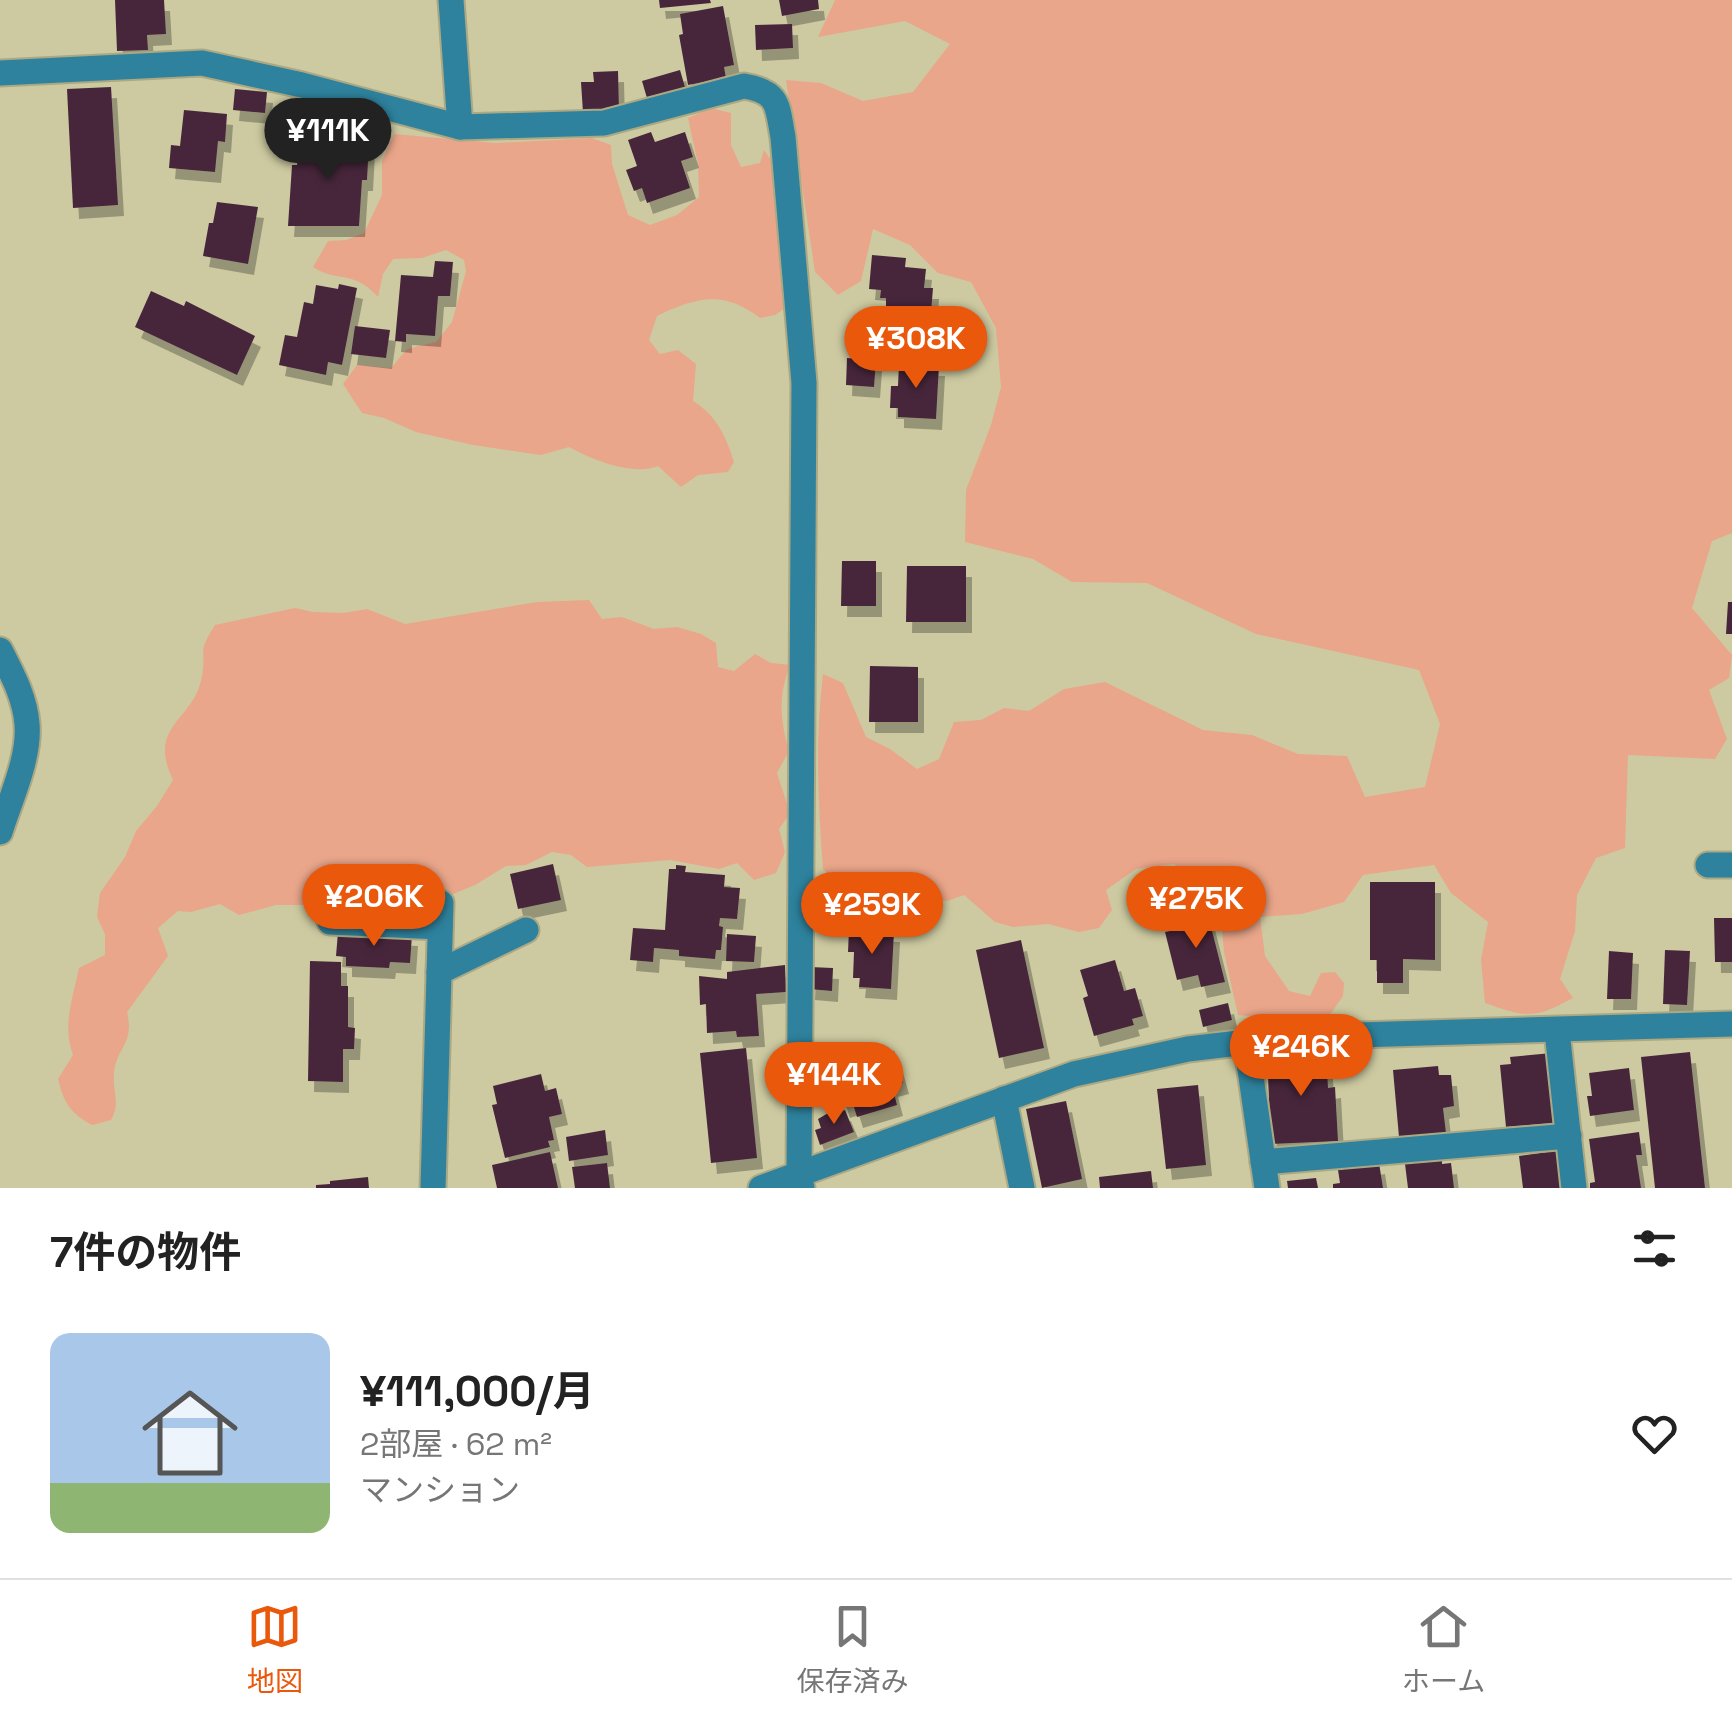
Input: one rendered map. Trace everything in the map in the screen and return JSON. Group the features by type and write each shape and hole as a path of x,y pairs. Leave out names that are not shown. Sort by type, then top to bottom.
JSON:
{"street":[{"path":"451,0 460,127"},
{"path":"0,74 202,63 302,84 460,127 604,123 744,86 764,90 776,102 783,137 804,382 800,1181"},
{"path":"0,650 20,691 28,727 0,832"},
{"path":"330,922 441,915 432,1188"},
{"path":"439,972 526,930"},
{"path":"761,1188 800,1181 1074,1074 1188,1049 1290,1037 1732,1024"},
{"path":"1557,1031 1574,1188"},
{"path":"1246,1042 1265,1175 1569,1136"},
{"path":"1004,1099 1022,1188"}],"shaded area":[{"path":"835,0 1732,0 1732,533 1712,541 1692,608 1732,655 1729,678 1709,690 1727,739 1715,759 1628,755 1625,848 1596,858 1577,895 1575,931 1560,979 1573,998 1530,1014 1485,1003 1481,960 1488,922 1451,893 1434,865 1363,875 1344,902 1302,914 1260,917 1265,956 1289,991 1310,996 1321,973 1335,972 1344,983 1343,996 1329,1016 1308,1021 1238,1015 1224,952 1219,897 1174,864 1136,869 1106,890 1112,910 1099,928 1079,932 1048,924 1013,927 995,922 964,895 947,901 842,888 823,869 818,772 823,674 843,683 866,737 917,769 939,759 954,722 981,720 1004,708 1029,711 1064,689 1105,682 1203,730 1252,735 1298,754 1347,756 1365,797 1425,787 1440,724 1419,670 1256,634 1147,583 1072,582 1033,559 965,542 966,490 1001,387 996,328 971,282 938,273 910,245 873,229 861,281 838,295 815,272 786,80 821,83 863,101 913,92 950,44 905,21 818,37"},
{"path":"711,108 731,113 731,145 741,167 760,163 764,150 774,164 788,306 775,315 760,318 734,303 697,301 657,316 649,340 660,354 678,350 696,364 693,401 724,435 734,462 728,472 698,475 681,487 658,466 625,468 569,447 541,455 473,445 416,432 362,413 343,384 357,365 391,368 407,349 436,342 452,322 466,271 464,260 446,250 422,258 393,259 383,274 378,297 353,279 313,267 328,241 364,233 382,195 382,161 394,134 496,143 592,138 611,145 612,164 628,215 650,225 677,215 699,197 698,164 688,118"},
{"path":"589,600 602,619 622,617 654,629 677,627 701,634 716,643 718,667 734,671 755,654 771,663 790,665 782,708 789,751 777,773 790,813 779,829 785,852 776,873 754,880 737,863 719,869 670,860 587,867 571,855 552,852 526,865 506,866 413,917 381,907 352,912 324,905 276,905 239,915 220,904 191,912 178,911 158,928 168,956 127,1012 129,1032 115,1065 115,1108 111,1120 92,1125 73,1112 58,1079 73,1055 68,1022 79,968 105,955 105,934 97,917 100,893 125,857 136,831 173,780 166,761 168,734 198,691 204,647 215,625 295,608 343,613 367,609 405,624 537,602"}],"building":[{"path":"115,0 164,0 166,34 147,35 148,50 117,51"},
{"path":"659,0 710,0 711,3 660,8"},
{"path":"779,0 818,0 819,9 782,16"},
{"path":"723,6 734,65 724,67 726,78 688,85 679,35 683,34 680,14"},
{"path":"792,24 793,48 756,50 755,25"},
{"path":"680,70 687,94 649,105 642,81"},
{"path":"618,71 619,111 583,113 581,82 594,82 593,72"},
{"path":"111,87 118,205 73,208 67,89"},
{"path":"235,89 267,92 265,113 233,110"},
{"path":"184,110 227,114 225,142 218,141 215,172 169,168 171,145 180,146"},
{"path":"326,132 344,133 343,142 369,143 359,226 288,226 292,165 297,165 299,145 325,147"},
{"path":"651,132 655,142 685,132 693,157 681,161 690,188 647,203 642,188 634,191 626,170 637,166 628,140"},
{"path":"217,202 258,207 248,264 203,256"},
{"path":"872,255 906,258 905,267 926,269 924,288 933,288 930,325 922,325 920,348 877,345 877,357 862,356 865,313 872,313 873,307 886,308 886,298 880,298 881,290 869,289"},
{"path":"435,261 453,262 450,296 438,296 435,336 406,334 406,342 395,341 401,275 433,277"},
{"path":"339,284 357,288 342,365 328,362 326,375 279,365 285,335 297,337 304,302 313,304 316,285 338,289"},
{"path":"151,291 184,306 186,301 255,336 237,375 135,327"},
{"path":"355,326 390,330 386,358 351,354"},
{"path":"847,358 876,360 874,387 846,385"},
{"path":"899,364 939,365 936,419 898,417 898,408 890,408 891,386 898,386"},
{"path":"842,561 876,561 876,606 841,606"},
{"path":"907,566 966,566 966,622 906,622"},
{"path":"1728,602 1732,602 1732,634 1726,634"},
{"path":"870,666 918,667 918,722 869,722"},
{"path":"553,864 561,900 518,909 510,874"},
{"path":"676,865 686,866 685,872 725,875 724,887 740,888 737,919 720,918 721,950 716,950 715,959 679,956 679,950 654,948 653,962 630,960 633,928 665,930 669,869 676,869"},
{"path":"1370,882 1435,882 1435,960 1403,959 1403,983 1377,983 1377,960 1370,960"},
{"path":"1207,911 1225,982 1201,987 1198,975 1177,980 1165,932 1185,928 1182,917"},
{"path":"1714,918 1732,918 1732,962 1715,962"},
{"path":"849,929 894,931 891,989 859,987 860,978 853,978 854,952 848,952"},
{"path":"338,932 412,935 410,963 390,962 389,968 346,966 346,957 336,956"},
{"path":"727,934 756,936 754,962 726,961"},
{"path":"1021,940 1044,1048 999,1058 976,950"},
{"path":"1665,950 1690,951 1687,1005 1663,1004"},
{"path":"1609,951 1633,953 1631,999 1607,999"},
{"path":"1115,960 1124,991 1135,988 1143,1016 1132,1019 1134,1025 1094,1036 1080,970"},
{"path":"310,961 341,962 341,986 348,986 348,1027 355,1028 354,1049 343,1049 343,1082 308,1081"},
{"path":"785,965 786,992 756,994 759,1036 737,1037 736,1031 707,1033 706,1004 700,1005 699,976 727,979 727,972"},
{"path":"810,967 833,968 832,991 809,989"},
{"path":"1228,1003 1232,1020 1203,1027 1199,1010"},
{"path":"746,1048 757,1158 711,1163 700,1053"},
{"path":"894,1051 903,1083 892,1086 897,1105 857,1117 853,1104 844,1107 837,1085 843,1083 838,1067"},
{"path":"1326,1051 1328,1088 1335,1087 1338,1141 1271,1144 1267,1054"},
{"path":"1690,1052 1705,1188 1655,1188 1641,1057"},
{"path":"1552,1053 1557,1119 1554,1123 1506,1127 1500,1065 1511,1064 1510,1057"},
{"path":"1438,1066 1439,1075 1451,1075 1454,1106 1443,1108 1446,1133 1399,1137 1393,1070"},
{"path":"1629,1068 1634,1110 1590,1116 1589,1073"},
{"path":"541,1074 545,1091 556,1088 562,1114 549,1117 554,1140 548,1141 550,1147 505,1158 492,1105 497,1104 493,1086"},
{"path":"1198,1085 1206,1165 1166,1169 1157,1089"},
{"path":"1066,1101 1082,1179 1042,1188 1026,1109"},
{"path":"835,1109 836,1113 845,1110 854,1132 820,1145 815,1130 821,1128 818,1119"},
{"path":"605,1130 608,1155 569,1161 566,1137"},
{"path":"1639,1132 1642,1155 1636,1155 1641,1188 1590,1188 1590,1183 1595,1182 1589,1139"},
{"path":"1562,1150 1566,1188 1523,1188 1519,1156"},
{"path":"550,1152 558,1188 497,1188 492,1165"},
{"path":"1442,1159 1442,1164 1451,1163 1454,1188 1408,1188 1405,1164"},
{"path":"607,1163 610,1188 575,1188 572,1167"},
{"path":"1379,1163 1383,1188 1333,1188 1333,1184 1340,1183 1338,1170"},
{"path":"1151,1171 1153,1188 1100,1188 1099,1177"},
{"path":"368,1177 369,1188 316,1188 330,1181"},
{"path":"1316,1178 1318,1188 1288,1188 1287,1181"}]}
